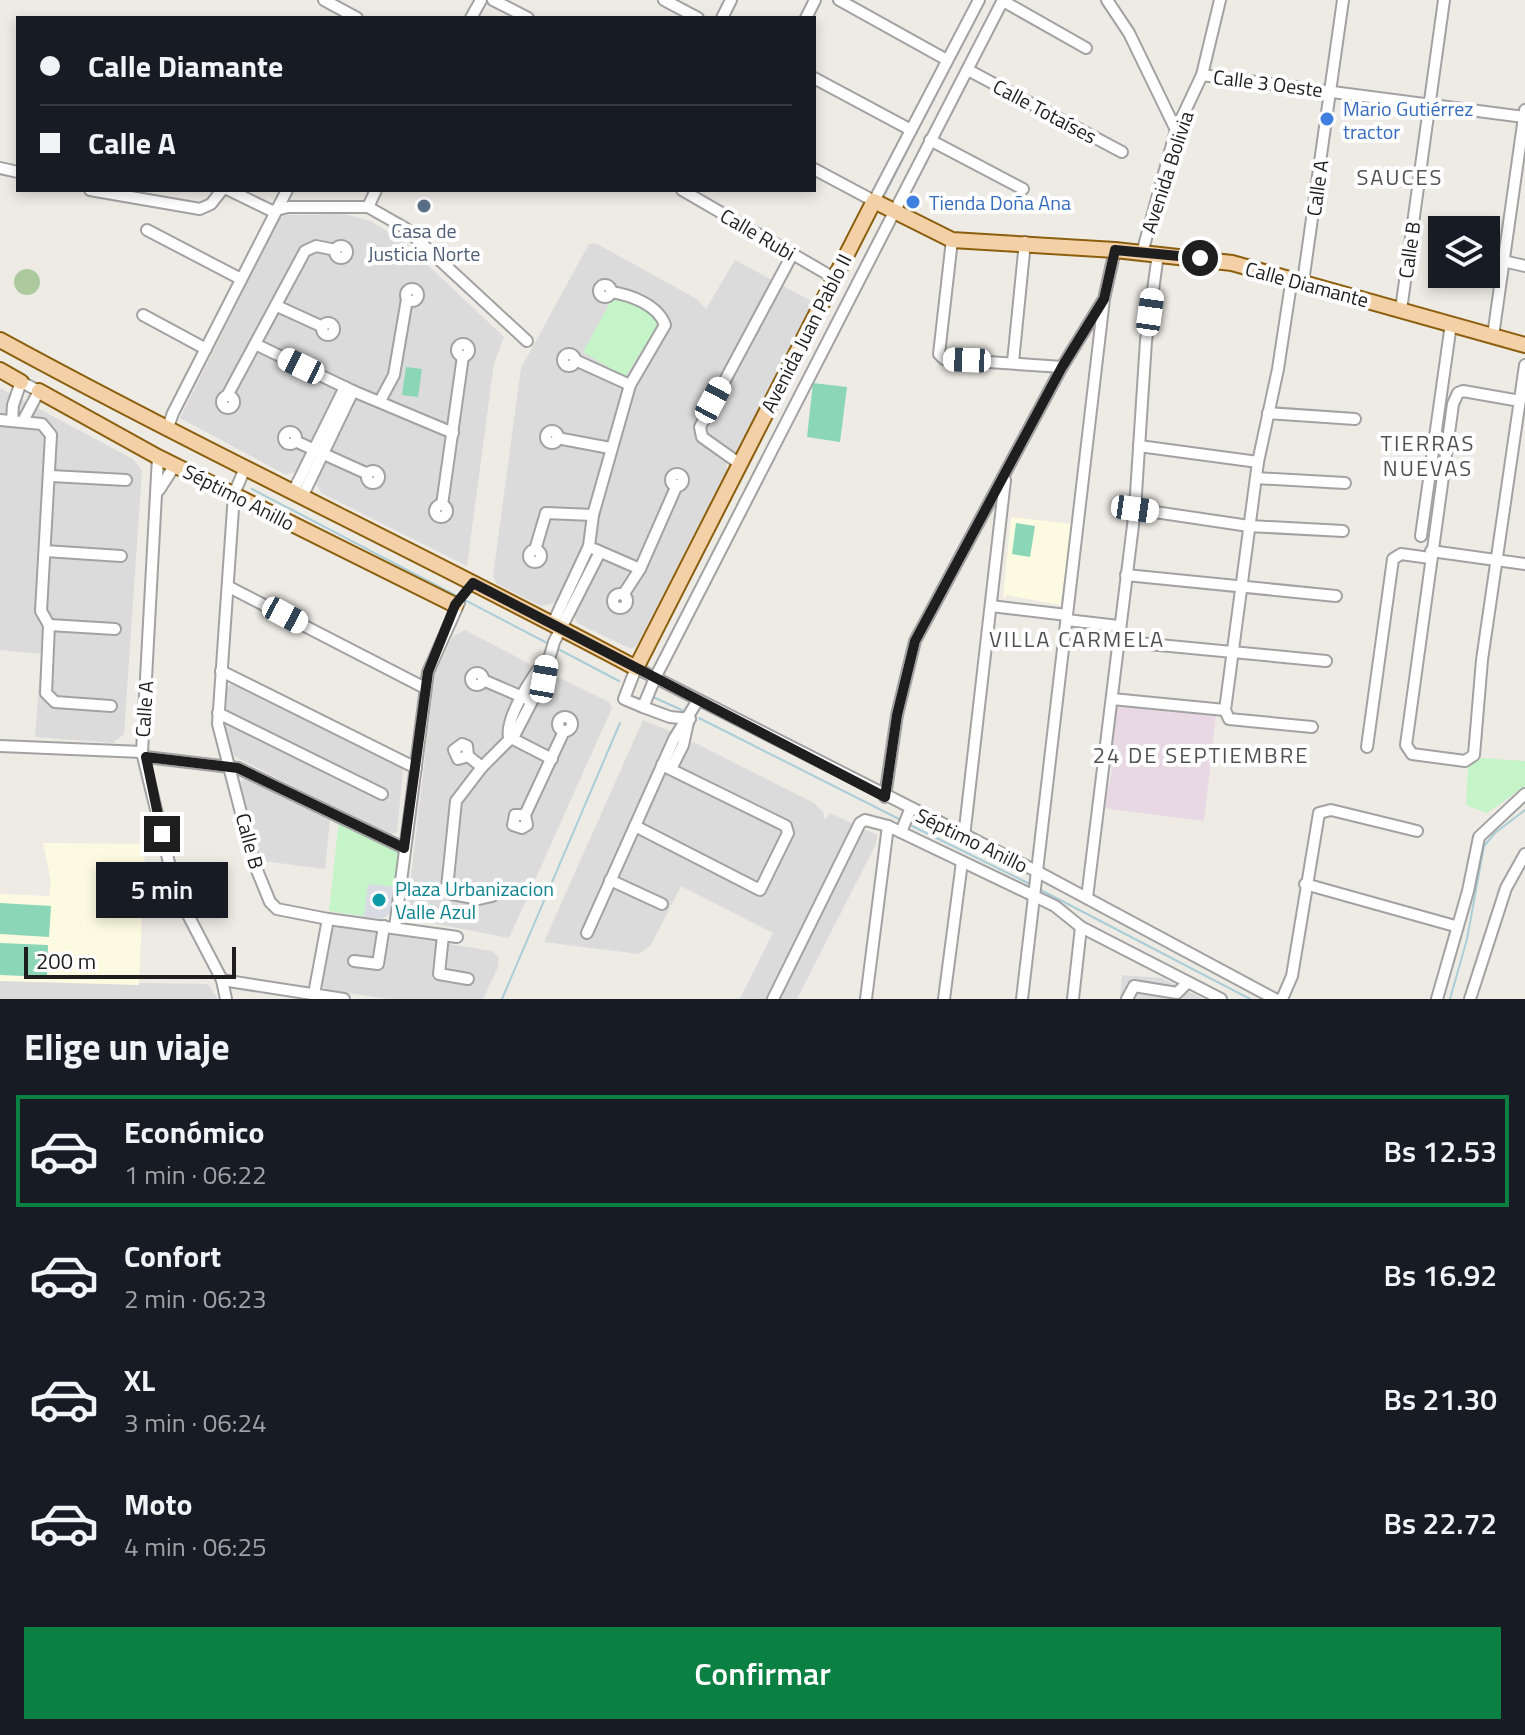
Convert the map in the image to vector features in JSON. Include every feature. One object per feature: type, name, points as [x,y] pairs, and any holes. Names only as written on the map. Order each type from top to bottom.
[{"type":"main road","name":"Calle Diamante","points":[[883,205],[952,240],[1025,242],[1232,263],[1525,345]]},
{"type":"main road","name":"Avenida Juan Pablo II","points":[[636,668],[834,278],[883,205]]},
{"type":"main road","name":"Séptimo Anillo","points":[[0,340],[167,430],[298,493],[636,668]]},
{"type":"main road","name":"Séptimo Anillo","points":[[0,370],[21,382]]},
{"type":"main road","name":"Séptimo Anillo","points":[[39,391],[158,457],[460,602]]},
{"type":"main road","points":[[123,435],[140,433],[142,424],[137,413]]},
{"type":"main road","points":[[158,457],[167,430]]},
{"type":"main road","points":[[460,602],[473,583]]},
{"type":"street","points":[[324,0],[353,16]]},
{"type":"street","points":[[493,0],[524,16]]},
{"type":"street","points":[[664,0],[694,16]]},
{"type":"street","points":[[839,0],[947,60]]},
{"type":"street","name":"Avenida Juan Pablo II","points":[[883,205],[911,130],[979,0]]},
{"type":"street","points":[[643,707],[883,205],[930,140],[1003,0],[1086,48]]},
{"type":"street","points":[[1107,0],[1129,33],[1176,130]]},
{"type":"street","name":"Avenida Bolivia","points":[[1142,253],[1176,130],[1202,75],[1220,0]]},
{"type":"street","name":"Calle A","points":[[1225,710],[1258,462],[1298,280],[1343,0]]},
{"type":"street","name":"Calle B","points":[[1401,310],[1444,0]]},
{"type":"street","name":"Calle Totaíses","points":[[968,70],[1122,152]]},
{"type":"street","name":"Calle 3 Oeste","points":[[1202,75],[1524,117]]},
{"type":"street","points":[[816,79],[911,130]]},
{"type":"street","points":[[1493,336],[1503,261],[1520,182],[1525,110]]},
{"type":"street","points":[[930,140],[1023,189]]},
{"type":"street","name":"Calle Diamante","points":[[816,170],[883,205]]},
{"type":"street","points":[[102,192],[200,209],[211,204],[220,192]]},
{"type":"street","points":[[233,192],[272,211],[278,207],[368,207],[405,228],[527,341]]},
{"type":"street","points":[[167,430],[286,192]]},
{"type":"street","points":[[368,207],[375,192]]},
{"type":"street","name":"Calle Rubi","points":[[685,192],[834,278]]},
{"type":"street","points":[[147,230],[241,279]]},
{"type":"street","points":[[952,240],[939,354],[944,359],[1062,367]]},
{"type":"street","points":[[1013,362],[1025,242]]},
{"type":"street","points":[[227,396],[305,251],[316,246],[336,250]]},
{"type":"street","points":[[1022,999],[1104,299],[1115,250]]},
{"type":"street","points":[[1087,898],[1118,626],[1135,509],[1146,341],[1158,254]]},
{"type":"street","points":[[740,464],[702,437],[700,427],[792,255]]},
{"type":"street","points":[[1503,261],[1525,266]]},
{"type":"street","points":[[492,896],[479,899],[452,894],[447,888],[456,801],[482,767],[515,734],[527,700],[543,680],[558,626],[589,546],[593,515],[610,448],[630,385],[665,325],[656,310],[629,296],[611,292]]},
{"type":"street","points":[[380,401],[394,375],[407,299]]},
{"type":"street","points":[[885,797],[897,715],[915,641],[1062,367],[1104,299]]},
{"type":"street","points":[[277,306],[323,327]]},
{"type":"street","points":[[143,315],[206,349]]},
{"type":"street","points":[[1421,536],[1451,324]]},
{"type":"street","points":[[257,345],[349,389],[453,433]]},
{"type":"street","points":[[442,505],[463,356]]},
{"type":"street","points":[[575,360],[630,385]]},
{"type":"street","points":[[1520,401],[1458,393],[1453,404],[1406,745],[1416,755],[1465,761],[1475,749],[1482,660],[1497,560],[1520,401],[1525,365]]},
{"type":"street","points":[[18,421],[13,405],[21,382]]},
{"type":"street","name":"Séptimo Anillo","points":[[21,382],[39,391]]},
{"type":"street","points":[[298,493],[349,389]]},
{"type":"street","points":[[18,421],[39,391]]},
{"type":"street","points":[[1268,413],[1355,419]]},
{"type":"street","points":[[0,420],[42,424],[49,430],[51,476],[41,611],[49,625],[47,696],[55,702],[111,706]]},
{"type":"street","points":[[557,438],[610,448]]},
{"type":"street","points":[[295,441],[368,474]]},
{"type":"street","points":[[1139,446],[1258,462]]},
{"type":"street","name":"Calle A","points":[[158,457],[144,754],[171,871],[186,911],[222,980],[226,999]]},
{"type":"street","points":[[158,491],[175,465]]},
{"type":"street","name":"Calle B","points":[[245,468],[234,494],[218,713],[254,863],[270,902],[277,909],[328,919],[457,937]]},
{"type":"street","points":[[964,837],[1005,474]]},
{"type":"street","points":[[51,476],[126,480]]},
{"type":"street","points":[[1256,478],[1345,483]]},
{"type":"street","points":[[623,595],[640,569],[677,485]]},
{"type":"street","points":[[1135,509],[1249,526],[1343,531]]},
{"type":"street","points":[[535,550],[546,513],[593,515]]},
{"type":"street","points":[[589,546],[640,569]]},
{"type":"street","points":[[45,551],[121,556]]},
{"type":"street","points":[[558,626],[600,552]]},
{"type":"street","points":[[1367,747],[1393,559],[1401,554],[1430,554],[1525,564]]},
{"type":"street","points":[[1126,575],[1240,589],[1336,596]]},
{"type":"street","points":[[229,587],[425,688]]},
{"type":"street","points":[[354,961],[378,964],[390,927],[430,664],[460,602]]},
{"type":"street","points":[[991,606],[1118,626]]},
{"type":"street","points":[[49,625],[115,629]]},
{"type":"street","points":[[1117,641],[1326,661]]},
{"type":"street","points":[[636,668],[624,699],[670,717],[689,719]]},
{"type":"street","name":"Séptimo Anillo","points":[[636,668],[885,797],[905,820],[962,862],[1087,898],[1275,999]]},
{"type":"street","points":[[221,671],[416,768]]},
{"type":"street","points":[[483,680],[527,700]]},
{"type":"street","points":[[1112,699],[1225,710],[1229,719],[1312,727]]},
{"type":"street","points":[[587,933],[635,826],[666,767],[677,733],[689,719],[698,700]]},
{"type":"street","points":[[218,713],[382,794]]},
{"type":"street","points":[[525,815],[564,731]]},
{"type":"street","points":[[509,737],[552,759]]},
{"type":"street","points":[[0,746],[144,754],[230,766],[404,848]]},
{"type":"street","points":[[468,756],[482,767]]},
{"type":"street","points":[[635,826],[757,890],[762,888],[788,833],[786,826],[666,767]]},
{"type":"street","points":[[1437,999],[1455,926],[1465,904],[1479,837],[1525,794]]},
{"type":"street","points":[[1282,999],[1290,984],[1319,813],[1331,810],[1417,831]]},
{"type":"street","name":"Séptimo Anillo","points":[[773,999],[860,823],[871,820],[888,826],[905,820],[964,837],[1036,885],[1081,927],[1218,998]]},
{"type":"street","points":[[866,999],[888,826]]},
{"type":"street","points":[[1470,999],[1506,888],[1525,854]]},
{"type":"street","points":[[944,999],[962,862]]},
{"type":"street","points":[[610,880],[662,904]]},
{"type":"street","points":[[1305,884],[1455,926]]},
{"type":"street","points":[[314,994],[328,919]]},
{"type":"street","points":[[1073,999],[1081,927]]},
{"type":"street","points":[[443,935],[439,974],[468,979]]},
{"type":"street","points":[[222,980],[344,999]]},
{"type":"street","points":[[1127,999],[1134,986],[1177,993],[1187,983]]},
{"type":"shaded area","points":[[345,214],[370,221],[399,238],[504,337],[494,363],[467,566],[321,493],[313,477],[299,471],[286,475],[180,418],[279,219],[284,215]]},
{"type":"shaded area","points":[[589,244],[597,244],[697,299],[706,309],[735,260],[815,303],[735,462],[726,461],[727,470],[637,645],[631,649],[577,623],[573,612],[563,606],[554,603],[541,606],[497,584],[493,576],[521,368]]},
{"type":"shaded area","points":[[0,388],[133,459],[142,470],[124,734],[113,743],[35,737],[41,654],[0,650]]},
{"type":"shaded area","points":[[1011,517],[1073,524],[1060,605],[1007,595],[1003,599]]},
{"type":"shaded area","points":[[465,630],[530,664],[534,675],[543,680],[554,676],[560,678],[609,702],[612,708],[509,938],[406,918],[435,673],[453,636]]},
{"type":"shaded area","points":[[231,684],[403,769],[397,832],[389,835],[234,756],[223,724],[227,723],[226,688]]},
{"type":"shaded area","points":[[1115,706],[1216,715],[1204,821],[1104,808],[1112,771],[1110,759]]},
{"type":"shaded area","points":[[643,720],[670,731],[683,745],[693,742],[814,803],[823,812],[825,820],[830,813],[877,835],[876,844],[797,999],[740,999],[773,933],[681,886],[651,945],[639,954],[544,942]]},
{"type":"shaded area","points":[[246,778],[330,820],[325,869],[255,860],[236,786]]},
{"type":"shaded area","points":[[43,843],[145,844],[139,985],[0,981],[0,894],[49,896],[51,881]]},
{"type":"shaded area","name":"Plaza Urbanizacion Valle Azul","points":[[368,884],[394,887],[390,913],[382,919],[364,917]]},
{"type":"shaded area","points":[[330,925],[377,931],[382,936],[388,934],[492,951],[499,957],[498,967],[483,999],[388,999],[327,990],[319,984]]},
{"type":"shaded area","points":[[1122,975],[1162,978],[1203,999],[1120,999]]},
{"type":"shaded area","points":[[0,981],[208,984],[218,999],[0,999]]},
{"type":"green space","points":[[27,269],[36,273],[40,282],[36,291],[27,295],[18,291],[14,282],[18,273]]},
{"type":"green space","points":[[621,296],[659,317],[660,322],[625,377],[583,352],[610,303]]},
{"type":"green space","points":[[406,367],[422,369],[418,397],[402,395]]},
{"type":"green space","points":[[813,383],[847,387],[840,442],[807,437]]},
{"type":"green space","points":[[1016,523],[1035,526],[1030,557],[1012,554]]},
{"type":"green space","points":[[1482,758],[1525,761],[1525,786],[1487,813],[1466,805],[1468,765]]},
{"type":"green space","points":[[339,819],[399,849],[390,913],[382,919],[329,911]]},
{"type":"green space","points":[[0,903],[51,906],[49,937],[0,934]]},
{"type":"green space","points":[[0,943],[48,945],[47,977],[0,975]]},
{"type":"waterway","points":[[882,200],[943,80]]},
{"type":"waterway","points":[[792,378],[820,323]]},
{"type":"waterway","points":[[252,489],[549,644]]},
{"type":"waterway","points":[[558,649],[619,681]]},
{"type":"waterway","points":[[653,697],[684,711]]},
{"type":"waterway","points":[[699,718],[901,820]]},
{"type":"waterway","points":[[502,999],[620,723]]},
{"type":"waterway","points":[[1450,999],[1467,939],[1484,846],[1495,833],[1525,810]]},
{"type":"waterway","points":[[910,825],[1030,884]]},
{"type":"waterway","points":[[1039,889],[1250,999]]},
{"type":"place","name":"Mario Gutiérrez tractor","points":[[1327,119]]},
{"type":"place","name":"Tienda Doña Ana","points":[[913,202]]},
{"type":"place","name":"Casa de Justicia Norte","points":[[424,206]]},
{"type":"place","name":"Plaza Urbanizacion Valle Azul","points":[[379,900]]},
{"type":"district","name":"SAUCES","points":[[1400,177]]},
{"type":"district","name":"TIERRAS NUEVAS","points":[[1428,456]]},
{"type":"district","name":"VILLA CARMELA","points":[[1077,639]]},
{"type":"district","name":"24 DE SEPTIEMBRE","points":[[1201,755]]},
{"type":"route","points":[[162,834],[146,757],[238,768],[404,848],[430,664],[452,619],[455,605],[465,597],[473,583],[885,797],[897,715],[915,641],[964,555],[1062,367],[1104,299],[1115,250],[1200,258]]}]
